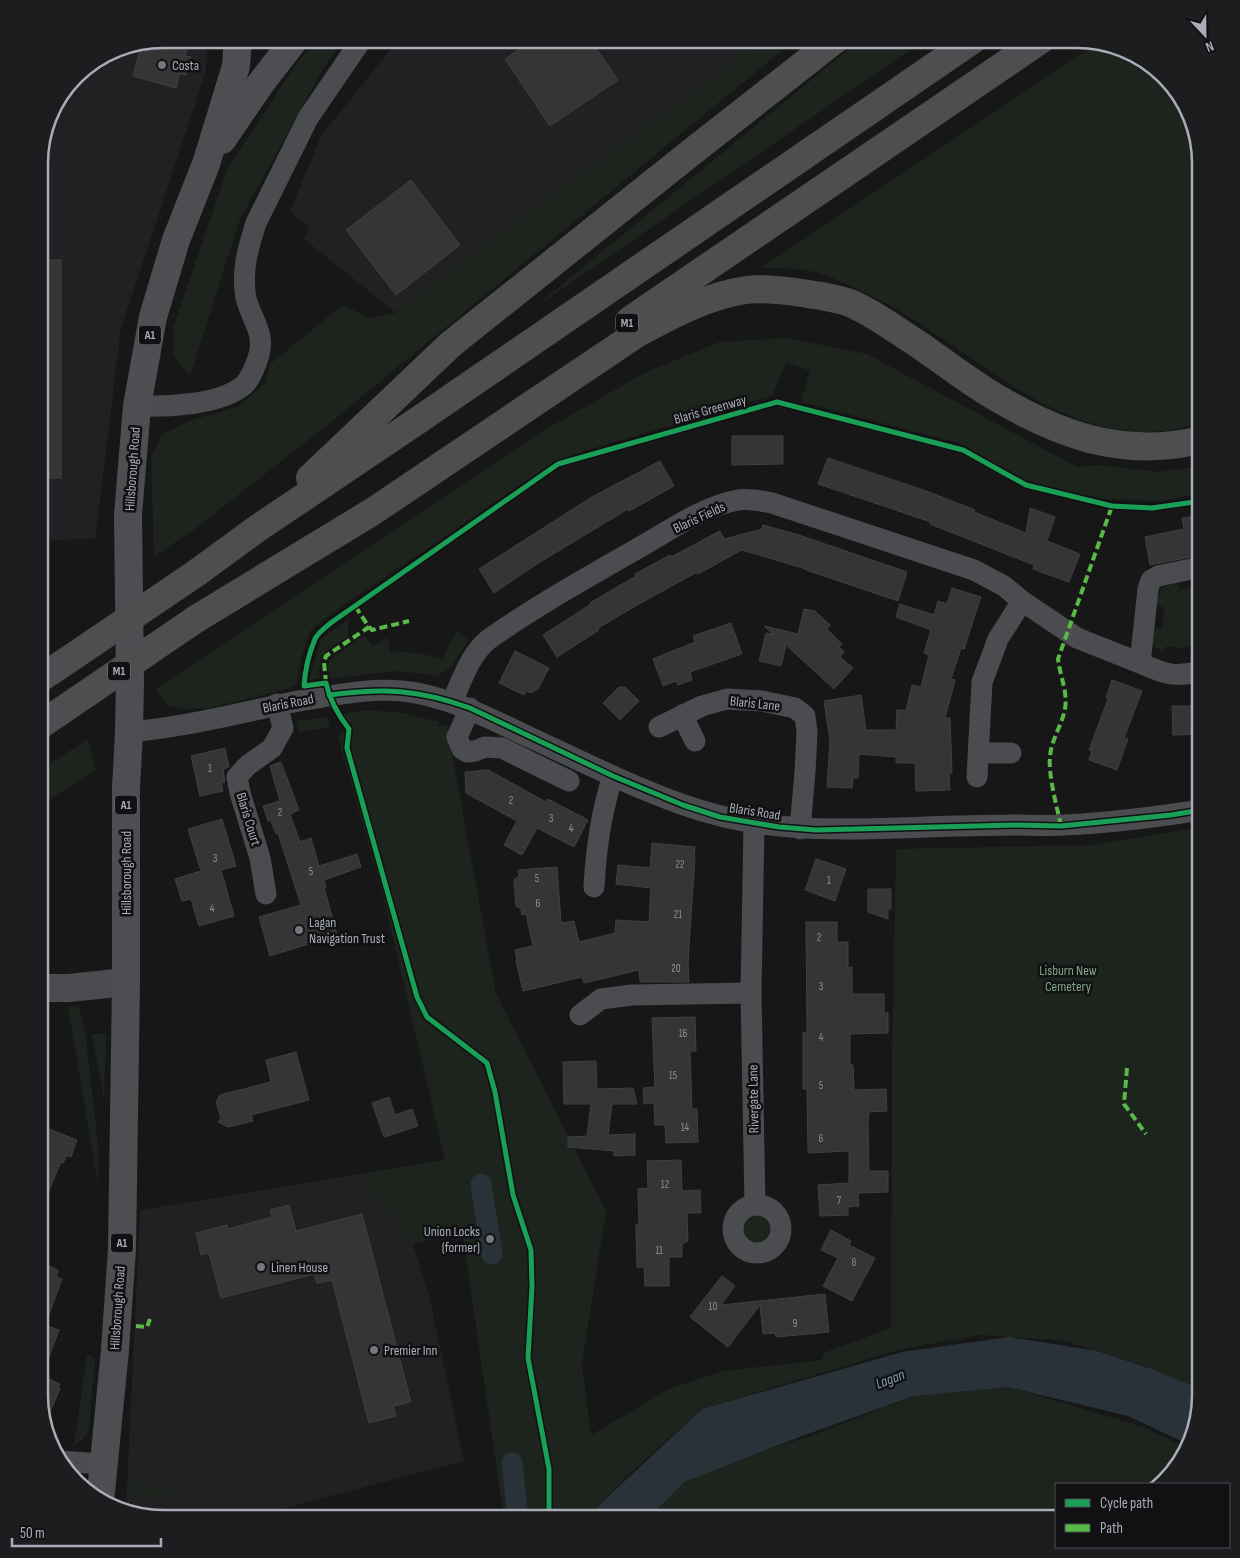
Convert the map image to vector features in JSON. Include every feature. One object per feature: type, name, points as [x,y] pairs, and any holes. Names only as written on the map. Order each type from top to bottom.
[{"type":"highway","name":"A1","points":[[206,164],[236,66],[237,48]]},
{"type":"highway","name":"A1","points":[[206,164],[261,83],[288,48]]},
{"type":"highway","points":[[693,151],[803,48]]},
{"type":"highway","points":[[258,528],[451,344],[825,48]]},
{"type":"highway","points":[[48,672],[195,574],[258,528],[961,48]]},
{"type":"highway","name":"M1","points":[[48,720],[1029,48]]},
{"type":"highway","name":"Hillsborough Road","points":[[101,1493],[115,1350],[122,1249],[126,982],[126,788],[129,732],[128,514],[136,406],[154,317],[176,240],[206,164]]},
{"type":"highway","points":[[205,614],[372,512],[638,334],[684,309],[716,297],[747,290],[818,295],[850,303],[886,323],[986,391],[1023,413],[1061,431],[1101,442],[1140,447],[1192,442]]},
{"type":"street","points":[[136,406],[159,407],[192,404],[220,397],[241,388],[251,375],[260,356],[260,337],[246,297],[243,273],[256,223],[308,118],[356,48]]},
{"type":"street","name":"Blaris Fields","points":[[569,781],[502,748],[485,747],[467,752],[462,749],[457,737],[461,705],[472,658],[480,647],[490,639],[589,576],[710,509],[738,500],[772,503],[974,570],[1004,586],[1022,601],[1077,638],[1164,673],[1186,675],[1192,673]]},
{"type":"street","points":[[1140,663],[1148,589],[1151,580],[1158,576],[1192,569]]},
{"type":"street","points":[[977,777],[982,682],[998,638],[1022,601]]},
{"type":"street","name":"Blaris Road","points":[[129,732],[165,729],[277,704],[363,691],[401,691],[427,695],[461,705],[613,776],[683,805],[720,817],[754,824],[800,829],[1061,826],[1192,811]]},
{"type":"street","name":"Blaris Lane","points":[[659,727],[702,706],[727,699],[762,701],[795,708],[805,716],[807,732],[800,829]]},
{"type":"street","name":"Blaris Court","points":[[266,894],[260,858],[237,777],[248,765],[272,748],[280,735],[283,728],[277,704]]},
{"type":"street","points":[[682,715],[695,741]]},
{"type":"street","points":[[979,753],[1011,753]]},
{"type":"street","points":[[594,887],[596,850],[607,794],[613,776]]},
{"type":"street","name":"Rivergate Lane","points":[[754,824],[751,993],[755,1205]]},
{"type":"street","points":[[48,988],[69,988],[126,982]]},
{"type":"street","points":[[580,1016],[601,998],[632,995],[751,993]]},
{"type":"street","points":[[68,1462],[104,1464]]},
{"type":"shaded area","points":[[147,48],[207,48],[206,71],[121,328],[95,539],[48,540],[48,155],[51,132],[59,111],[71,92],[87,76],[105,63],[132,51]]},
{"type":"shaded area","points":[[392,48],[751,48],[396,313],[304,239],[309,228],[290,211],[321,136]]},
{"type":"shaded area","points":[[360,1174],[413,1244],[429,1295],[464,1461],[277,1510],[147,1510],[126,1505],[140,1210]]},
{"type":"green space","points":[[310,48],[338,48],[322,71],[240,219],[190,376],[173,355],[173,329],[227,169],[298,61]]},
{"type":"green space","points":[[751,48],[785,48],[325,427],[196,528],[154,557],[151,456],[162,435],[189,421],[240,406],[265,383],[270,364],[343,305],[369,318],[396,313]]},
{"type":"green space","points":[[850,48],[913,48],[531,310]]},
{"type":"green space","points":[[1090,49],[1122,56],[1148,71],[1173,98],[1184,118],[1192,147],[1192,425],[1151,432],[1105,427],[1063,413],[1023,392],[905,314],[857,289],[830,277],[810,271],[761,268]]},
{"type":"green space","points":[[787,338],[867,354],[1077,467],[1099,465],[1158,472],[1192,467],[1192,495],[1161,501],[1103,499],[1031,483],[959,443],[801,402],[810,371],[786,362],[772,396],[555,461],[327,617],[310,631],[301,659],[296,685],[210,708],[187,709],[166,705],[156,689],[543,431],[644,373],[720,342]]},
{"type":"green space","points":[[1176,580],[1180,590],[1192,588],[1192,645],[1182,648],[1167,646],[1162,651],[1150,644],[1151,631],[1162,627],[1165,608],[1155,604],[1158,595],[1168,584]]},
{"type":"green space","points":[[349,619],[347,637],[329,649],[322,657],[320,679],[309,680],[321,639]]},
{"type":"green space","points":[[458,631],[468,640],[451,668],[436,676],[400,671],[331,679],[328,668],[329,661],[364,635],[373,647],[386,638],[388,639],[390,653],[416,653],[442,659]]},
{"type":"green space","name":"Lisburn New Cemetery","points":[[366,710],[403,713],[439,722],[438,726],[447,726],[496,994],[606,1211],[582,1364],[591,1435],[669,1389],[723,1371],[822,1360],[824,1353],[891,1328],[892,1062],[896,849],[1090,845],[1192,828],[1192,1385],[1140,1364],[1065,1341],[981,1335],[901,1349],[702,1409],[638,1466],[593,1510],[503,1510],[462,1230],[413,1244],[360,1174],[445,1160],[382,891],[338,737],[354,723],[347,724],[343,714]]},
{"type":"green space","points":[[326,717],[330,727],[298,732],[297,721]]},
{"type":"green space","points":[[88,739],[95,770],[48,800],[48,765]]},
{"type":"green space","points":[[78,1006],[85,1029],[99,1154],[98,1186],[68,1007]]},
{"type":"green space","points":[[92,1034],[106,1034],[104,1100]]},
{"type":"green space","points":[[757,1213],[769,1217],[773,1229],[769,1241],[757,1245],[745,1241],[741,1229],[745,1217]]},
{"type":"green space","points":[[87,1355],[91,1355],[95,1360],[89,1425],[87,1435],[74,1446]]},
{"type":"green space","points":[[1008,1387],[1144,1427],[1182,1445],[1173,1460],[1152,1483],[1055,1483],[1055,1510],[654,1510],[685,1475],[811,1436],[925,1392]]},
{"type":"green space","points":[[128,1483],[173,1486],[170,1494],[158,1499],[152,1499],[137,1493]]},
{"type":"water","name":"Lagan","points":[[1009,1337],[1097,1351],[1152,1369],[1192,1385],[1192,1411],[1189,1426],[1183,1442],[1128,1416],[1008,1387],[914,1396],[802,1436],[684,1482],[657,1510],[594,1510],[702,1409],[902,1352]]},
{"type":"building","name":"Costa","points":[[147,48],[187,48],[185,56],[191,57],[186,75],[180,73],[176,88],[133,76],[140,50]]},
{"type":"building","points":[[521,48],[596,48],[618,80],[550,126],[505,59]]},
{"type":"building","points":[[411,180],[460,245],[396,295],[346,230]]},
{"type":"building","points":[[48,260],[61,260],[61,478],[48,478]]},
{"type":"building","points":[[732,436],[783,436],[783,464],[732,465]]},
{"type":"building","points":[[828,458],[929,492],[1026,533],[1030,508],[1055,517],[1047,541],[1080,554],[1069,582],[1033,569],[1034,565],[930,524],[931,522],[818,484]]},
{"type":"building","points":[[660,461],[674,486],[629,511],[628,509],[540,562],[494,593],[479,569],[592,497]]},
{"type":"building","points":[[1192,517],[1192,557],[1150,565],[1145,537],[1184,529],[1182,518]]},
{"type":"building","points":[[763,525],[799,535],[907,572],[898,601],[806,569],[742,550],[639,604],[598,628],[599,630],[557,657],[543,635],[590,603],[636,576],[635,574],[670,555],[671,557],[720,531],[724,539],[762,529]]},
{"type":"building","points":[[952,588],[981,597],[964,649],[961,648],[951,679],[955,680],[945,718],[950,718],[952,773],[949,773],[950,790],[916,791],[915,763],[896,763],[896,757],[859,754],[858,778],[853,778],[852,788],[827,787],[830,741],[824,701],[861,695],[866,730],[896,730],[897,710],[906,710],[912,685],[921,687],[929,655],[924,653],[931,630],[896,617],[900,604],[934,615],[938,601],[947,604]]},
{"type":"building","points":[[804,609],[815,611],[830,625],[827,629],[842,644],[839,647],[844,652],[840,657],[853,668],[834,689],[786,645],[781,666],[759,661],[766,633],[773,634],[764,626],[798,634]]},
{"type":"building","points":[[731,623],[742,654],[690,672],[692,680],[678,685],[676,681],[663,686],[653,659],[695,642],[693,636]]},
{"type":"building","points":[[515,651],[549,668],[538,689],[531,693],[526,691],[524,695],[499,683]]},
{"type":"building","points":[[1112,680],[1142,691],[1124,738],[1128,739],[1117,770],[1089,760],[1092,751],[1089,750],[1108,699],[1106,698]]},
{"type":"building","points":[[619,687],[625,687],[639,701],[620,720],[603,703]]},
{"type":"building","points":[[1172,706],[1192,706],[1192,734],[1173,735]]},
{"type":"building","points":[[225,748],[229,767],[223,769],[225,782],[221,783],[223,791],[200,796],[191,756]]},
{"type":"building","points":[[281,762],[299,810],[290,814],[300,842],[311,838],[319,866],[357,854],[361,867],[324,880],[326,887],[324,887],[337,935],[270,956],[259,917],[301,905],[278,833],[276,834],[271,821],[268,821],[263,806],[280,801],[270,766]]},
{"type":"building","points":[[488,770],[546,802],[548,799],[588,820],[574,847],[537,828],[522,855],[504,845],[517,821],[466,793],[465,772]]},
{"type":"building","points":[[222,819],[236,866],[221,870],[234,916],[199,926],[191,899],[182,901],[175,879],[201,871],[188,829]]},
{"type":"building","points":[[652,843],[695,847],[688,962],[689,982],[640,982],[639,970],[584,983],[582,977],[523,991],[515,950],[533,946],[526,914],[522,915],[521,909],[516,906],[514,880],[519,876],[518,870],[557,867],[561,923],[574,921],[579,942],[615,933],[616,920],[649,922],[651,888],[616,884],[618,865],[650,868]]},
{"type":"building","points":[[816,859],[846,869],[835,901],[805,890]]},
{"type":"building","points":[[868,889],[891,889],[891,909],[888,909],[888,919],[868,912]]},
{"type":"building","points":[[806,922],[837,922],[837,942],[848,942],[848,968],[852,967],[852,994],[884,994],[884,1013],[888,1013],[888,1033],[850,1034],[850,1065],[853,1065],[854,1090],[886,1089],[887,1111],[869,1112],[868,1124],[869,1171],[888,1171],[888,1192],[858,1193],[859,1206],[848,1207],[848,1215],[820,1216],[818,1185],[849,1183],[849,1151],[808,1153],[807,1089],[803,1089],[803,1033],[807,1033]]},
{"type":"building","points":[[695,1017],[696,1051],[690,1051],[692,1109],[697,1109],[698,1142],[666,1143],[665,1125],[655,1125],[654,1103],[644,1104],[643,1088],[655,1087],[652,1018]]},
{"type":"building","points":[[296,1052],[309,1100],[251,1115],[253,1121],[228,1127],[218,1122],[221,1118],[216,1102],[220,1095],[271,1082],[266,1060]]},
{"type":"building","points":[[596,1061],[597,1089],[633,1088],[637,1104],[612,1104],[608,1135],[635,1134],[635,1155],[614,1156],[614,1151],[568,1147],[568,1137],[587,1136],[591,1104],[564,1104],[563,1062]]},
{"type":"building","points":[[389,1097],[395,1115],[412,1109],[418,1126],[384,1137],[372,1103]]},
{"type":"building","points":[[48,1129],[77,1140],[71,1157],[67,1155],[63,1163],[61,1162],[48,1193]]},
{"type":"building","points":[[681,1160],[682,1191],[700,1190],[701,1213],[687,1213],[688,1241],[682,1244],[682,1257],[669,1257],[669,1286],[645,1286],[644,1267],[637,1267],[636,1225],[639,1225],[638,1189],[648,1188],[647,1161]]},
{"type":"building","name":"Premier Inn","points":[[289,1205],[296,1231],[362,1214],[411,1402],[393,1406],[396,1416],[369,1423],[332,1280],[317,1283],[314,1274],[221,1298],[209,1253],[201,1255],[196,1233],[227,1225],[228,1229],[272,1217],[270,1210]]},
{"type":"building","points":[[831,1230],[851,1241],[849,1245],[875,1258],[852,1301],[823,1286],[838,1258],[821,1250]]},
{"type":"building","points":[[48,1266],[58,1270],[56,1277],[62,1279],[48,1317]]},
{"type":"building","points":[[722,1276],[735,1286],[721,1305],[825,1294],[829,1332],[776,1337],[775,1333],[763,1334],[760,1305],[728,1347],[690,1317]]},
{"type":"building","points":[[48,1326],[59,1330],[48,1360]]},
{"type":"building","points":[[48,1379],[60,1384],[58,1388],[60,1389],[49,1415]]},
{"type":"waterway","points":[[481,1184],[492,1254]]},
{"type":"waterway","points":[[512,1463],[517,1510]]},
{"type":"marked path","points":[[1061,826],[1050,773],[1052,745],[1064,715],[1066,703],[1058,659],[1112,506]]},
{"type":"marked path","points":[[326,683],[324,662],[326,656],[369,627],[355,606]]},
{"type":"marked path","points":[[369,627],[372,630],[409,621]]},
{"type":"marked path","points":[[1127,1068],[1124,1104],[1146,1134]]},
{"type":"marked path","points":[[136,1326],[147,1327],[150,1319]]},
{"type":"cycle path","name":"Blaris Greenway","points":[[549,1510],[549,1469],[528,1358],[532,1287],[531,1250],[513,1195],[495,1092],[487,1063],[427,1017],[417,997],[347,748],[349,729],[335,707],[326,683],[304,686],[309,656],[316,636],[332,622],[558,464],[777,402],[963,450],[1026,485],[1112,506],[1152,508],[1192,502]]},
{"type":"cycle path","points":[[329,695],[384,691],[417,694],[451,702],[470,708],[613,776],[683,805],[720,817],[779,827],[816,830],[1015,825],[1061,826],[1192,812]]},
{"type":"place","name":"Costa","points":[[162,65]]},
{"type":"place","name":"Lagan Navigation Trust","points":[[299,930]]},
{"type":"place","name":"Union Locks (former)","points":[[490,1239]]},
{"type":"place","name":"Linen House","points":[[261,1267]]},
{"type":"place","name":"Premier Inn","points":[[374,1350]]}]
